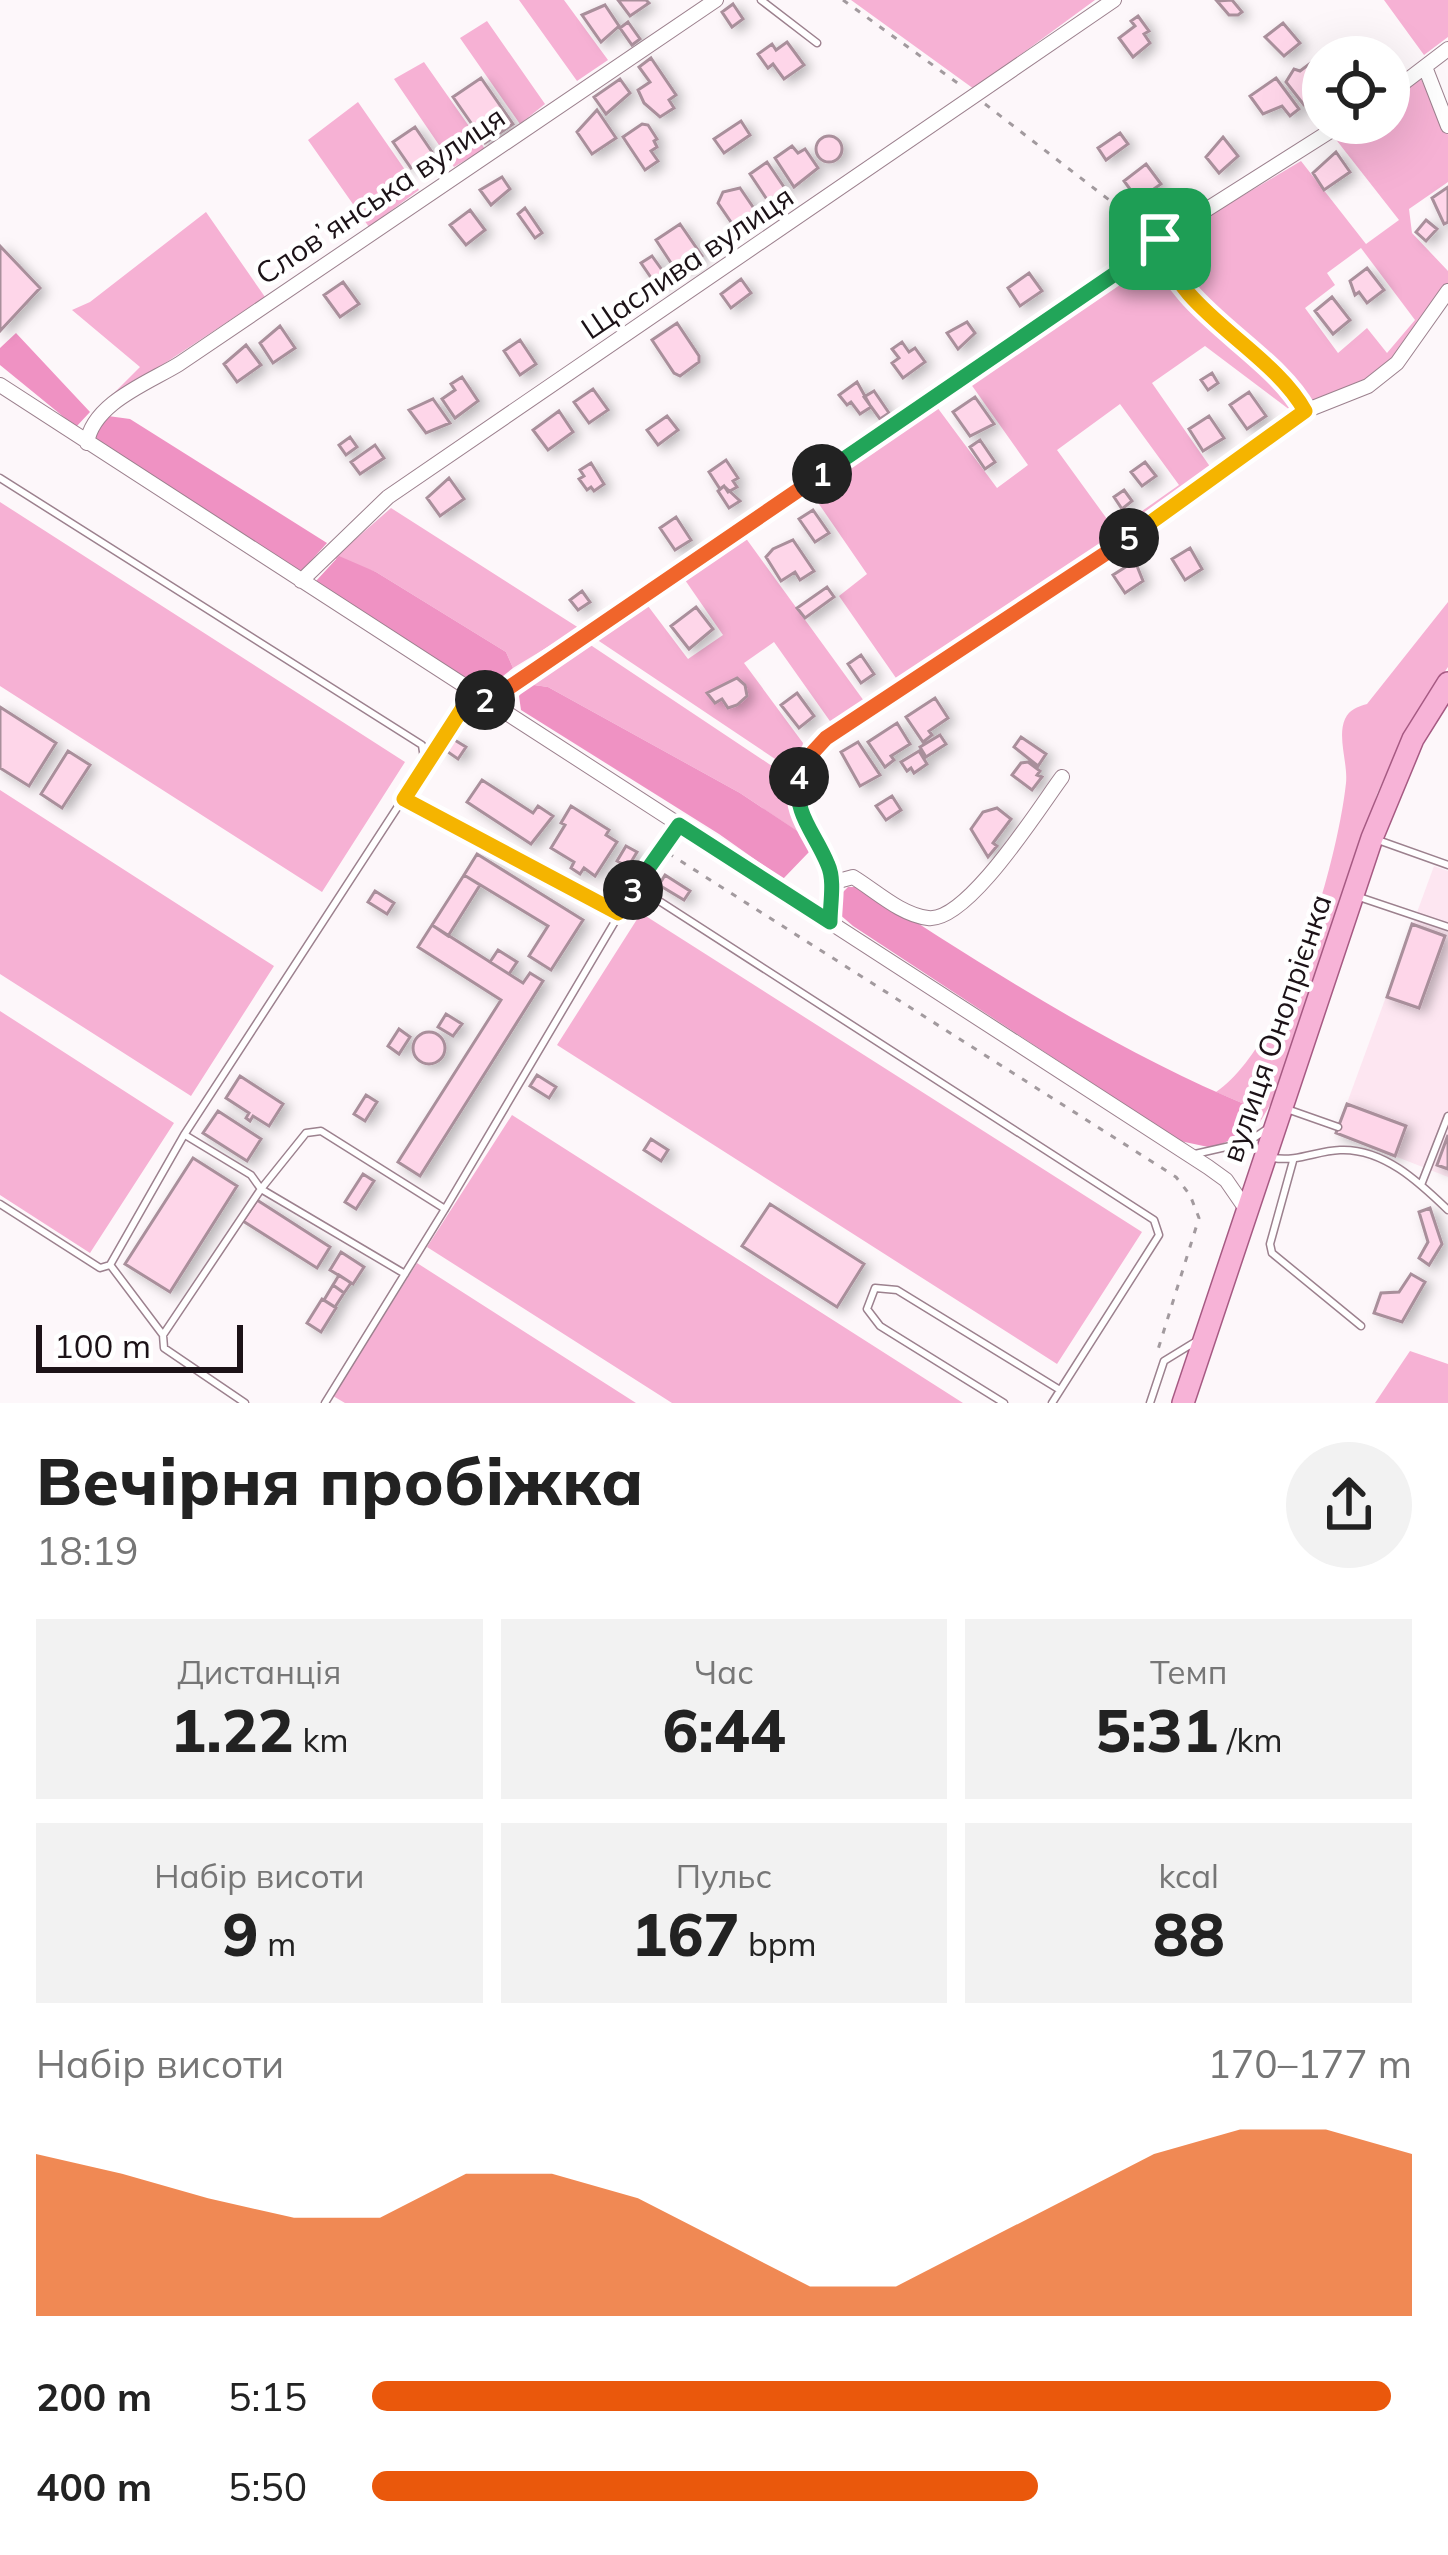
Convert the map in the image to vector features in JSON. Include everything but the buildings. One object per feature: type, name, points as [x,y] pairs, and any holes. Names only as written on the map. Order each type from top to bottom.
[{"type":"main road","name":"вулиця Онопрієнка","points":[[1183,1403],[1372,838],[1413,739],[1448,683]]},
{"type":"street","name":"Словʼянська вулиця","points":[[87,443],[90,426],[106,409],[716,0]]},
{"type":"street","name":"Щаслива вулиця","points":[[301,581],[388,497],[1114,0]]},
{"type":"street","points":[[1410,78],[1448,49]]},
{"type":"street","points":[[1425,67],[1448,126]]},
{"type":"street","points":[[492,705],[504,691],[1160,239],[1310,144]]},
{"type":"street","points":[[830,922],[830,866],[802,821],[796,797],[802,764],[814,748],[1071,578],[1305,411],[1368,386],[1397,363],[1448,291]]},
{"type":"street","points":[[0,385],[1226,1180],[1246,1209]]},
{"type":"street","points":[[831,883],[853,877],[910,914],[934,920],[952,914],[984,881],[1062,777]]},
{"type":"lane","points":[[761,0],[817,43]]},
{"type":"lane","points":[[0,478],[422,746],[425,765]]},
{"type":"lane","points":[[0,1204],[100,1268],[110,1265],[184,1135],[473,692]]},
{"type":"lane","points":[[404,799],[618,913]]},
{"type":"lane","points":[[325,1403],[618,913],[679,825]]},
{"type":"lane","points":[[1372,838],[1448,865]]},
{"type":"lane","points":[[636,886],[1154,1220],[1159,1235],[1052,1403]]},
{"type":"lane","points":[[1353,894],[1448,927]]},
{"type":"lane","points":[[1186,1154],[1248,1142],[1278,1114],[1338,1126]]},
{"type":"lane","points":[[1421,1184],[1448,1116]]},
{"type":"lane","points":[[163,1335],[261,1189],[306,1132],[321,1131],[445,1209]]},
{"type":"lane","points":[[184,1135],[251,1175],[261,1189],[404,1274]]},
{"type":"lane","points":[[1264,1157],[1293,1161],[1337,1150],[1363,1151],[1421,1184],[1448,1210]]},
{"type":"lane","points":[[1293,1161],[1270,1244],[1273,1253],[1360,1326]]},
{"type":"lane","points":[[110,1265],[163,1335],[164,1348],[245,1403]]},
{"type":"lane","points":[[1004,1403],[880,1326],[867,1309],[875,1288],[897,1290],[1060,1390]]},
{"type":"lane","points":[[1150,1403],[1164,1361],[1204,1337]]},
{"type":"path","points":[[844,0],[1160,239],[1164,263],[1222,326],[1295,392],[1305,411]]},
{"type":"path","points":[[662,849],[1176,1177],[1199,1218],[1154,1361]]},
{"type":"shaded area","points":[[519,0],[564,0],[608,60],[577,81]]},
{"type":"shaded area","points":[[851,0],[1095,0],[974,89]]},
{"type":"shaded area","points":[[1384,0],[1448,0],[1448,37],[1424,55]]},
{"type":"shaded area","points":[[487,21],[545,104],[520,124],[460,38]]},
{"type":"shaded area","points":[[424,62],[485,149],[454,167],[394,79]]},
{"type":"shaded area","points":[[1419,75],[1448,135],[1448,182],[1409,209],[1412,233],[1448,271],[1448,284],[1394,358],[1363,384],[1306,405],[1302,392],[1207,306],[1171,265],[1167,247],[1195,224],[1301,161],[1366,244],[1399,220],[1339,144],[1410,144],[1410,82]],"holes":[[[1361,248],[1415,320],[1387,353],[1367,328],[1338,353],[1305,308],[1335,285],[1327,273]]]},
{"type":"shaded area","points":[[358,102],[419,190],[369,227],[308,140]]},
{"type":"shaded area","points":[[206,212],[265,297],[103,404],[140,367],[72,310],[90,302]]},
{"type":"shaded area","points":[[1143,260],[1157,263],[1297,406],[1290,410],[1205,346],[1152,383],[1211,468],[1184,492],[905,680],[896,678],[839,596],[867,574],[810,491],[934,403],[997,488],[1028,465],[968,380]],"holes":[[[1120,404],[1179,485],[1115,530],[1057,450]]]},
{"type":"shaded area","points":[[16,333],[90,412],[76,427],[0,365],[0,348]]},
{"type":"shaded area","points":[[108,416],[130,419],[327,543],[300,573],[95,441],[97,429]]},
{"type":"shaded area","points":[[0,502],[405,762],[322,892],[0,686]]},
{"type":"shaded area","points":[[391,508],[579,628],[513,668],[506,652],[376,572],[334,558]]},
{"type":"shaded area","points":[[745,537],[864,701],[832,724],[774,642],[744,663],[803,743],[790,769],[593,637],[645,602],[688,659],[723,635],[685,580]]},
{"type":"shaded area","points":[[339,556],[376,572],[506,652],[513,668],[489,687],[467,682],[316,581]]},
{"type":"shaded area","points":[[1448,602],[1448,667],[1408,725],[1377,794],[1276,1095],[1260,1122],[1241,1135],[1249,1106],[1216,1092],[1241,1069],[1264,1035],[1303,951],[1341,818],[1345,719],[1367,704]]},
{"type":"shaded area","points":[[586,642],[787,776],[797,831],[740,793],[548,687],[527,684]]},
{"type":"shaded area","points":[[527,684],[548,687],[740,793],[805,836],[809,852],[783,879],[521,710],[519,696]]},
{"type":"shaded area","points":[[0,790],[274,966],[191,1096],[0,974]]},
{"type":"shaded area","points":[[1434,866],[1448,871],[1448,1177],[1336,1133]]},
{"type":"shaded area","points":[[848,887],[862,887],[1002,977],[1149,1060],[1249,1106],[1241,1135],[1213,1148],[1180,1141],[853,926],[838,913],[836,899]]},
{"type":"shaded area","points":[[641,913],[1142,1232],[1057,1364],[557,1045]]},
{"type":"shaded area","points":[[0,1011],[174,1123],[90,1253],[0,1195]]},
{"type":"shaded area","points":[[512,1115],[963,1403],[672,1403],[427,1247]]},
{"type":"shaded area","points":[[417,1263],[636,1403],[345,1403],[333,1396]]},
{"type":"shaded area","points":[[1410,1351],[1448,1364],[1448,1403],[1375,1403]]},
{"type":"route","points":[[1160,239],[1164,263],[1222,326],[1295,392],[1305,411],[1034,603],[814,748],[802,764],[796,797],[802,821],[830,866],[830,922],[679,825],[618,913],[404,799],[473,692],[492,705],[504,691],[1160,239]]}]
